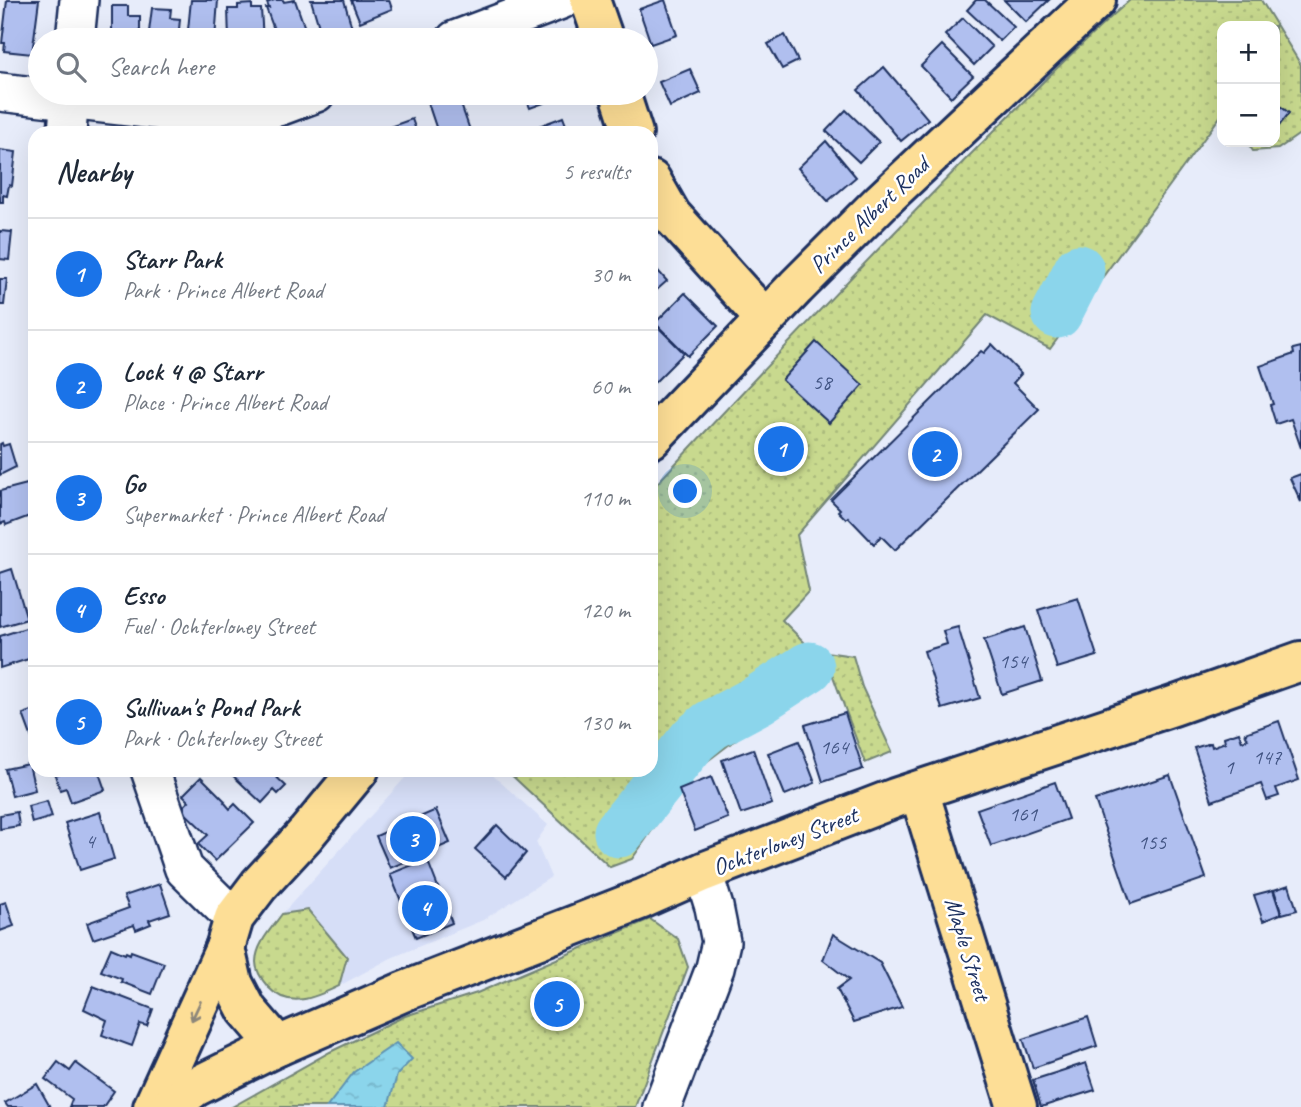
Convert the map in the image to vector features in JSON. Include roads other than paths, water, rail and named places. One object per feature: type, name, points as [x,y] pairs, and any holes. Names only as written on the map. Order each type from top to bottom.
[{"type":"main road","points":[[590,0],[600,28]]},
{"type":"main road","name":"Prince Albert Road","points":[[658,432],[882,201],[1096,0]]},
{"type":"main road","points":[[624,105],[631,126]]},
{"type":"main road","points":[[658,192],[671,215],[765,319]]},
{"type":"main road","name":"Ochterloney Street","points":[[278,1046],[405,991],[895,798],[1301,661]]},
{"type":"main road","points":[[153,1107],[229,933],[259,885],[353,777]]},
{"type":"main road","name":"Maple Street","points":[[919,791],[1017,1107]]},
{"type":"main road","points":[[169,1107],[195,1087],[278,1046],[247,1010],[233,984],[229,933]]},
{"type":"street","points":[[76,28],[79,0]]},
{"type":"street","points":[[486,28],[561,0]]},
{"type":"street","points":[[0,92],[28,98]]},
{"type":"street","points":[[69,108],[207,116],[247,115],[284,105]]},
{"type":"street","points":[[152,777],[184,869],[229,933]]},
{"type":"street","points":[[662,1107],[715,968],[721,942],[703,872]]},
{"type":"water","points":[[396,1043],[412,1059],[397,1075],[388,1107],[327,1107],[354,1072]]},
{"type":"waterway","points":[[1057,313],[1079,270]]},
{"type":"waterway","points":[[619,832],[694,739],[711,725],[758,700],[809,667]]},
{"type":"place","name":"Starr Park","points":[[781,449]]},
{"type":"place","name":"Lock 4 @ Starr","points":[[935,454]]},
{"type":"place","name":"Go","points":[[413,839]]},
{"type":"place","name":"Esso","points":[[425,908]]},
{"type":"place","name":"Sullivan's Pond Park","points":[[557,1004]]}]
